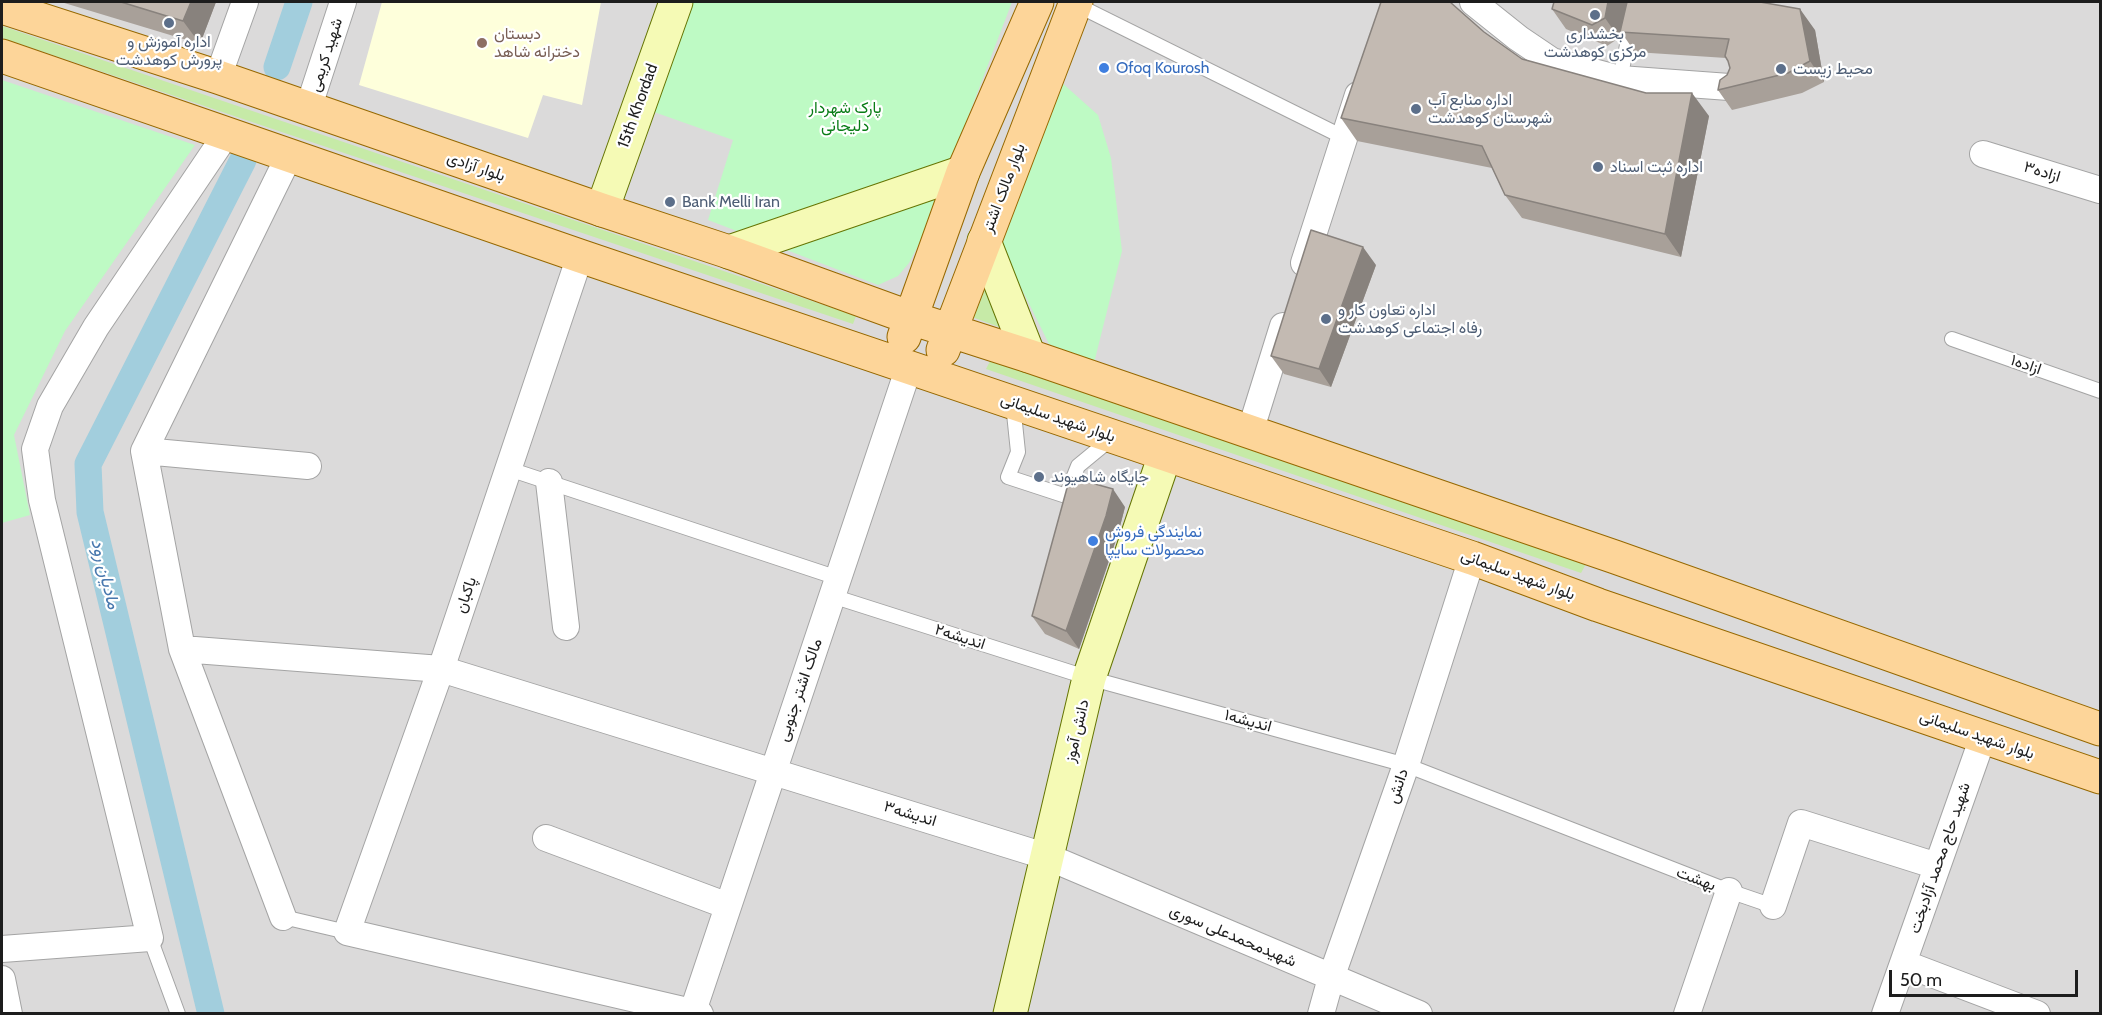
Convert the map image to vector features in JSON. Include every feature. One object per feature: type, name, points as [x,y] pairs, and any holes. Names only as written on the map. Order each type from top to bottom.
[{"type":"main road","name":"15th Khordad","points":[[602,210],[676,2]]},
{"type":"main road","name":"بلوار مالک اشتر","points":[[913,368],[949,331],[1075,3]]},
{"type":"main road","name":"بلوار آزادی","points":[[2,7],[218,77],[729,252],[949,331]]},
{"type":"main road","points":[[2,56],[913,368],[911,318],[963,172],[1032,14],[1060,40]]},
{"type":"main road","points":[[729,252],[963,172]]},
{"type":"main road","points":[[984,241],[1029,356]]},
{"type":"main road","points":[[949,331],[1029,356],[1615,557],[2100,729]]},
{"type":"main road","name":"بلوار شهید سلیمانی","points":[[913,368],[1472,558],[1598,605],[2100,777]]},
{"type":"main road","name":"دانش آموز","points":[[1010,1014],[1089,678],[1165,455]]},
{"type":"main road","points":[[1598,605],[1615,557]]},
{"type":"street","points":[[218,77],[245,2]]},
{"type":"street","name":"شهید کریمی","points":[[308,109],[343,2]]},
{"type":"street","points":[[1473,2],[1518,38],[1552,61],[1620,79],[1729,87]]},
{"type":"street","points":[[1250,432],[1367,69]]},
{"type":"street","points":[[2,949],[150,938],[45,512],[35,449],[51,406],[96,327],[227,133]]},
{"type":"street","name":"ازاده۳","points":[[1983,154],[2100,190]]},
{"type":"street","points":[[283,917],[182,649],[144,451],[289,156]]},
{"type":"street","name":"پاکبان","points":[[347,932],[441,669],[580,255]]},
{"type":"street","name":"مالک اشتر جنوبی","points":[[695,1013],[728,906],[835,587],[913,368]]},
{"type":"street","points":[[144,451],[308,466]]},
{"type":"street","points":[[549,482],[566,627]]},
{"type":"street","name":"دانش","points":[[1321,1014],[1331,978],[1406,765],[1472,558]]},
{"type":"street","name":"اندیشه۳","points":[[182,649],[441,669],[1048,857]]},
{"type":"street","name":"شهید حاج محمد آزادبخت","points":[[1885,1014],[1983,737]]},
{"type":"street","name":"بهشت","points":[[1773,906],[1801,823],[1937,866]]},
{"type":"street","points":[[546,838],[728,906]]},
{"type":"street","name":"شهیدمحمدعلی سوری","points":[[1048,857],[1419,1014]]},
{"type":"street","points":[[1696,1011],[1729,891]]},
{"type":"street","points":[[347,932],[695,1013]]},
{"type":"street","points":[[1903,963],[2037,1014]]},
{"type":"street","points":[[2,979],[9,1014]]},
{"type":"lane","points":[[1620,79],[1636,2]]},
{"type":"lane","points":[[1075,3],[1344,137]]},
{"type":"lane","name":"ازاده۱","points":[[1952,339],[2100,391]]},
{"type":"lane","points":[[1012,402],[1018,452],[1008,477],[1066,496],[1078,466],[1113,437]]},
{"type":"lane","name":"اندیشه۲","points":[[509,469],[1089,678]]},
{"type":"lane","name":"اندیشه۱","points":[[1089,678],[1406,765]]},
{"type":"lane","name":"بهشت","points":[[1406,765],[1773,906]]},
{"type":"lane","points":[[283,917],[347,932]]},
{"type":"lane","points":[[150,938],[178,1014]]},
{"type":"shaded area","points":[[2,2],[2100,2],[2100,1013],[2,1013]]},
{"type":"shaded area","name":"دبستان دخترانه شاهد","points":[[382,2],[601,2],[582,105],[543,95],[528,138],[359,85]]},
{"type":"green space","name":"پارک شهردار دلیجانی","points":[[691,2],[1012,2],[921,240],[909,263],[898,276],[878,285],[708,220],[733,140],[654,112]]},
{"type":"green space","points":[[2,26],[856,316],[853,324],[2,38]]},
{"type":"green space","points":[[2,80],[195,145],[65,331],[14,435],[30,515],[2,523]]},
{"type":"green space","points":[[1061,82],[1098,115],[1111,158],[1122,251],[1094,363],[1049,344],[1001,247]]},
{"type":"green space","points":[[983,275],[1002,328],[969,316]]},
{"type":"green space","points":[[991,359],[1586,564],[1581,573],[986,369]]},
{"type":"building","points":[[121,2],[191,2],[183,21]]},
{"type":"building","points":[[1381,2],[1450,2],[1484,32],[1522,59],[1646,93],[1692,93],[1665,234],[1505,195],[1482,146],[1341,118]]},
{"type":"building","points":[[1554,2],[1608,2],[1605,18],[1592,25],[1552,9]]},
{"type":"building","points":[[1627,2],[1760,2],[1800,9],[1810,61],[1788,73],[1718,90],[1720,80],[1727,75],[1730,68],[1725,56],[1729,39],[1620,32]]},
{"type":"building","name":"اداره تعاون کار و رفاه اجتماعی کوهدشت","points":[[1311,230],[1363,247],[1319,369],[1271,356]]},
{"type":"building","points":[[1070,477],[1113,489],[1106,516],[1066,631],[1032,616]]},
{"type":"waterway","points":[[277,67],[299,2]]},
{"type":"waterway","name":"مادیان رود","points":[[211,1014],[90,512],[88,464],[243,160]]},
{"type":"place","name":"بخشداری مرکزی کوهدشت","points":[[1595,15]]},
{"type":"place","name":"اداره آموزش و پرورش کوهدشت","points":[[169,23]]},
{"type":"place","name":"دبستان دخترانه شاهد","points":[[482,43]]},
{"type":"place","name":"Ofoq Kourosh","points":[[1104,68]]},
{"type":"place","name":"محیط زیست","points":[[1781,69]]},
{"type":"place","name":"اداره منابع آب شهرستان کوهدشت","points":[[1416,109]]},
{"type":"place","name":"اداره ثبت اسناد","points":[[1598,167]]},
{"type":"place","name":"Bank Melli Iran","points":[[670,202]]},
{"type":"place","name":"اداره تعاون کار و رفاه اجتماعی کوهدشت","points":[[1326,319]]},
{"type":"place","name":"جایگاه شاهیوند","points":[[1039,477]]},
{"type":"place","name":"نمایندگی فروش محصولات سایپا","points":[[1093,541]]}]
